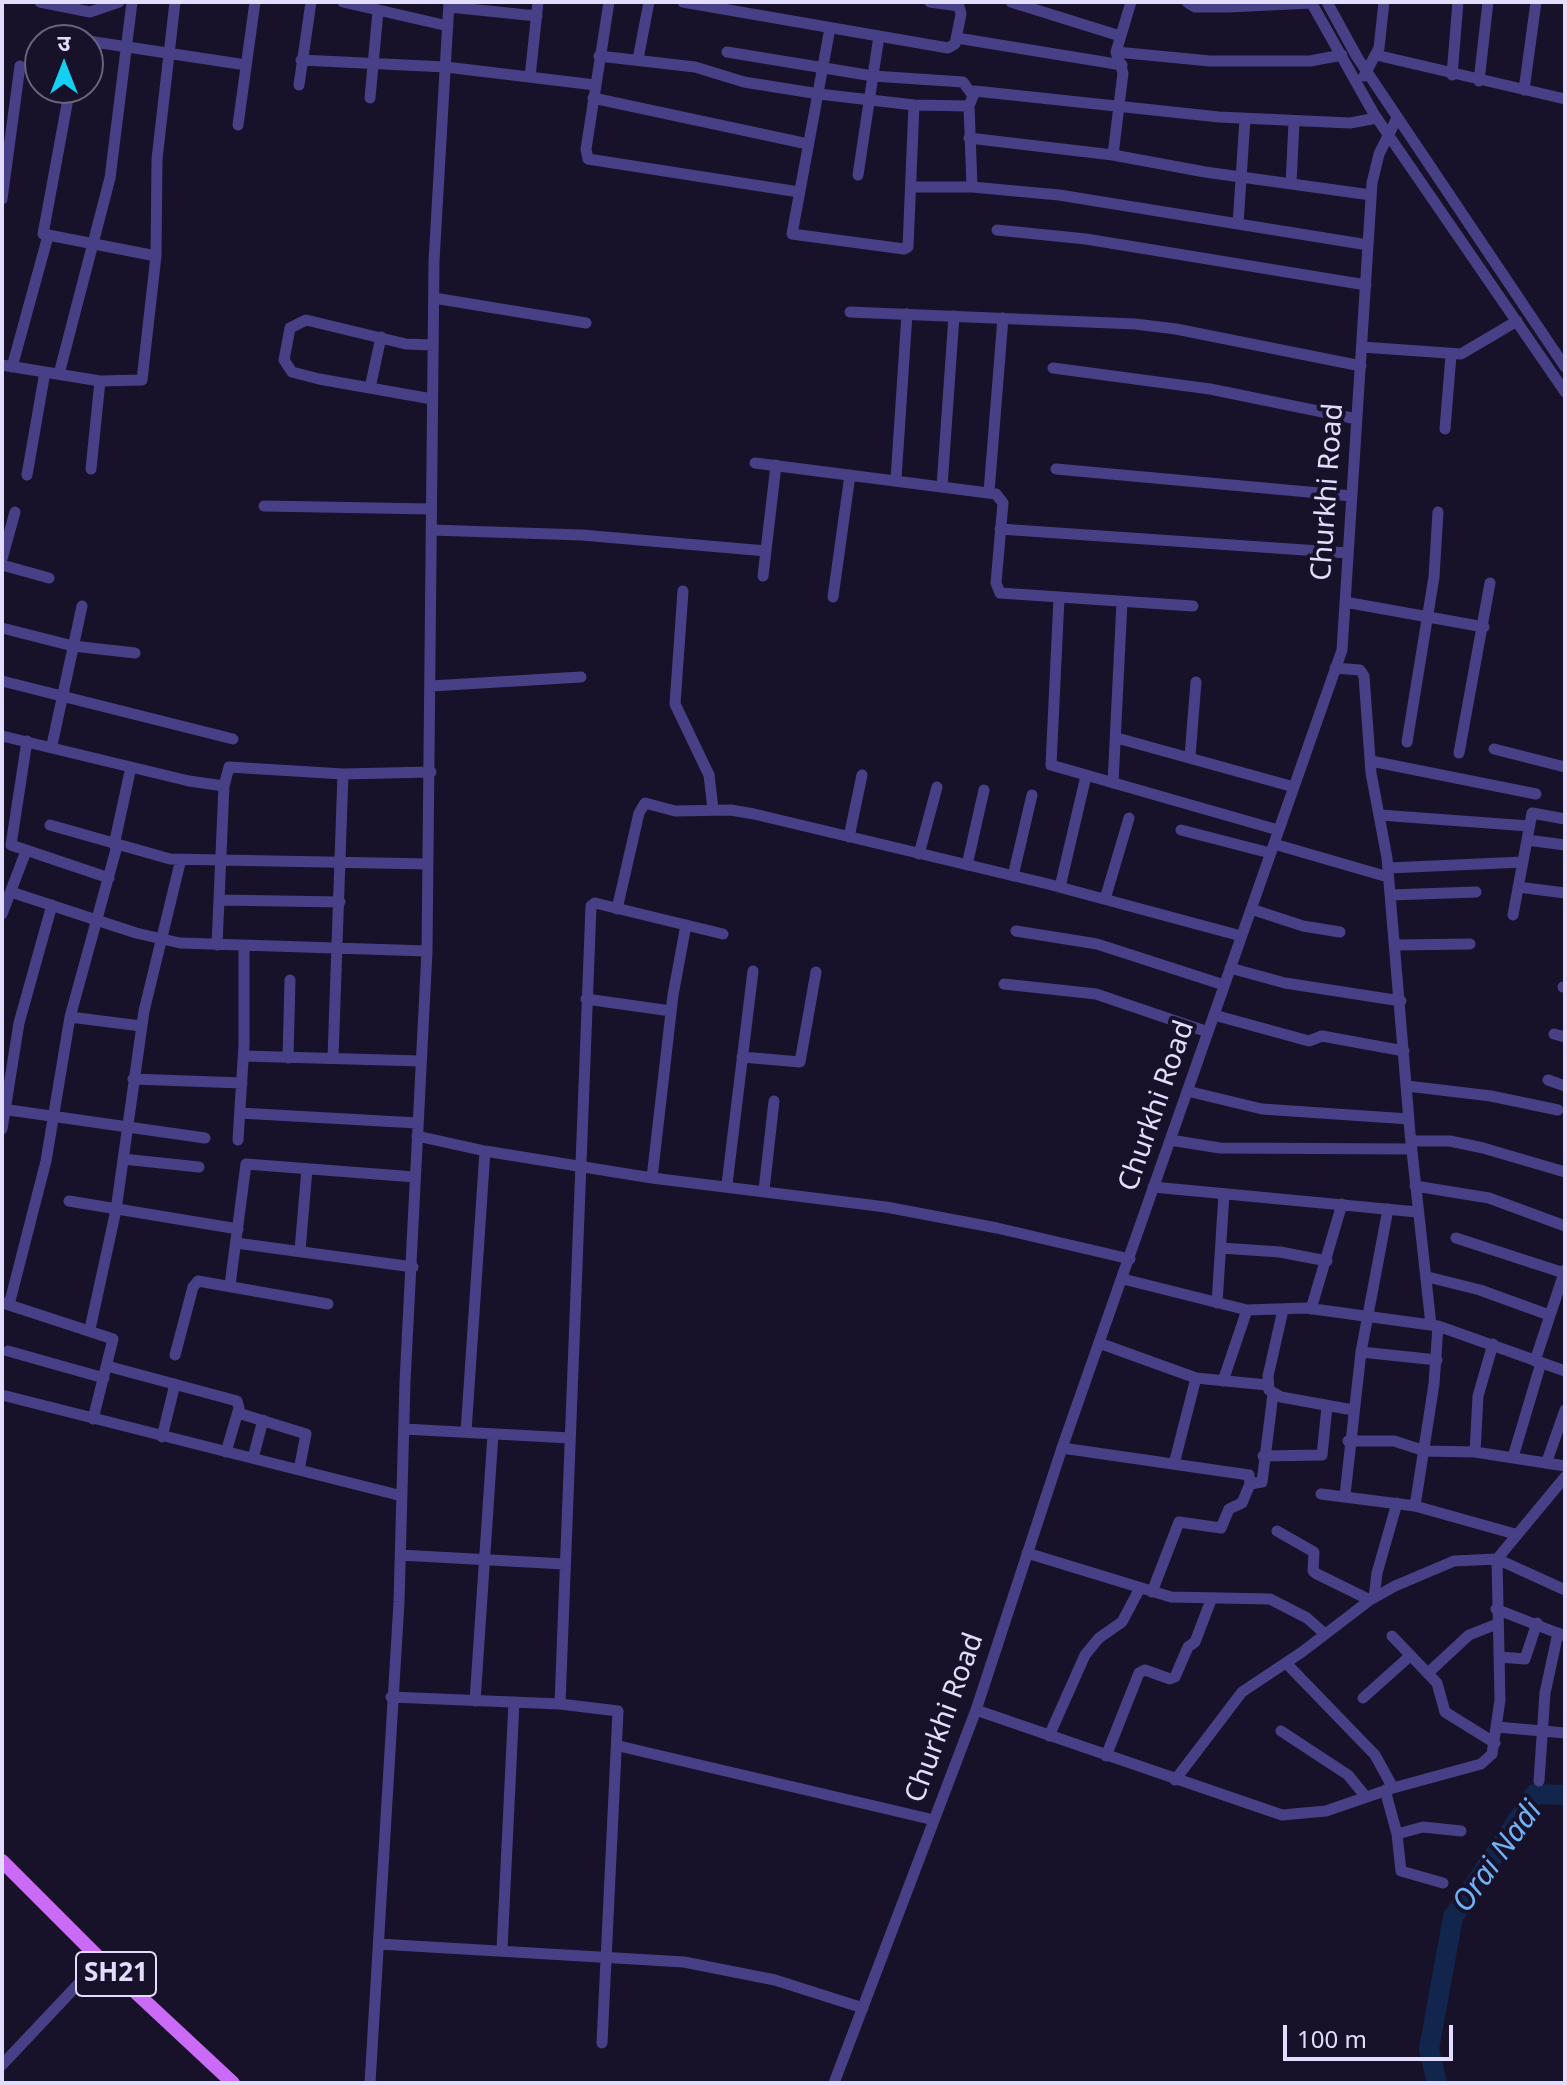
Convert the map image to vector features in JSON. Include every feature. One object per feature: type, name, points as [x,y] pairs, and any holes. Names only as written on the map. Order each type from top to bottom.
[{"type":"main road","name":"SH21","points":[[2,1861],[101,1960],[233,2083]]},
{"type":"street","points":[[40,2],[101,11],[119,2]]},
{"type":"street","points":[[59,374],[110,178],[132,2]]},
{"type":"street","points":[[48,236],[7,366],[100,381],[142,380],[156,256],[156,169],[175,2]]},
{"type":"street","points":[[238,125],[255,2]]},
{"type":"street","points":[[299,85],[311,2]]},
{"type":"street","points":[[343,2],[448,26]]},
{"type":"street","points":[[530,77],[538,2]]},
{"type":"street","points":[[609,2],[586,149],[588,159],[799,192]]},
{"type":"street","points":[[638,59],[649,2]]},
{"type":"street","points":[[683,2],[952,47],[957,38],[959,4],[930,2]]},
{"type":"street","points":[[1011,2],[1120,36]]},
{"type":"street","points":[[1113,155],[1122,65],[1116,52],[1131,2]]},
{"type":"street","points":[[1187,2],[1195,7],[1311,3],[1356,86],[1387,134],[1565,392]]},
{"type":"street","points":[[1327,2],[1367,73],[1565,367]]},
{"type":"street","points":[[1356,86],[1376,55],[1384,2]]},
{"type":"street","points":[[1452,75],[1458,2]]},
{"type":"street","points":[[1479,81],[1488,2]]},
{"type":"street","points":[[1524,90],[1536,2]]},
{"type":"street","points":[[370,2083],[400,1555],[427,951],[434,298],[449,4],[537,16]]},
{"type":"street","points":[[370,98],[378,11]]},
{"type":"street","points":[[830,28],[791,230],[795,236],[904,249],[911,241],[914,105]]},
{"type":"street","points":[[858,175],[879,36]]},
{"type":"street","points":[[957,38],[1122,65]]},
{"type":"street","points":[[104,43],[246,65]]},
{"type":"street","points":[[1116,52],[1210,61],[1310,61],[1353,50]]},
{"type":"street","points":[[727,52],[873,76],[963,82],[971,93],[969,138],[972,187]]},
{"type":"street","points":[[1376,55],[1565,99]]},
{"type":"street","points":[[599,56],[695,67],[744,82],[819,94],[914,105],[969,106]]},
{"type":"street","points":[[301,60],[446,67],[595,85]]},
{"type":"street","points":[[2,199],[20,66]]},
{"type":"street","points":[[971,93],[981,91],[1245,119],[1350,123],[1377,118]]},
{"type":"street","points":[[593,98],[808,144]]},
{"type":"street","points":[[67,104],[42,226],[43,234],[156,256]]},
{"type":"street","name":"Churkhi Road","points":[[834,2083],[976,1710],[1062,1448],[1342,650],[1371,195],[1375,167],[1387,134],[1397,118]]},
{"type":"street","points":[[1238,224],[1245,119]]},
{"type":"street","points":[[1291,184],[1294,122]]},
{"type":"street","points":[[969,138],[1113,155],[1371,195]]},
{"type":"street","points":[[913,187],[972,187],[1059,195],[1368,245]]},
{"type":"street","points":[[997,230],[1086,239],[1366,285]]},
{"type":"street","points":[[434,298],[586,323]]},
{"type":"street","points":[[850,312],[1066,319],[1176,329],[1361,366]]},
{"type":"street","points":[[896,479],[907,314]]},
{"type":"street","points":[[942,486],[954,316]]},
{"type":"street","points":[[989,492],[1003,318]]},
{"type":"street","points":[[432,399],[292,372],[284,360],[286,336],[297,322],[306,320],[433,345]]},
{"type":"street","points":[[1362,347],[1451,355],[1473,349],[1517,321]]},
{"type":"street","points":[[370,388],[381,337]]},
{"type":"street","points":[[1445,429],[1451,355]]},
{"type":"street","points":[[1053,368],[1210,389],[1357,419]]},
{"type":"street","points":[[27,475],[45,372]]},
{"type":"street","points":[[91,469],[100,381]]},
{"type":"street","points":[[755,463],[989,492],[1001,498],[997,589],[1008,595],[1193,606]]},
{"type":"street","points":[[763,576],[776,465]]},
{"type":"street","points":[[1056,469],[1352,496]]},
{"type":"street","points":[[833,597],[850,475]]},
{"type":"street","points":[[264,506],[431,509]]},
{"type":"street","points":[[15,512],[2,562],[49,578]]},
{"type":"street","points":[[1407,742],[1428,617],[1438,512]]},
{"type":"street","points":[[1000,529],[1348,553]]},
{"type":"street","points":[[431,530],[595,536],[766,551]]},
{"type":"street","points":[[1459,753],[1490,583]]},
{"type":"street","points":[[683,591],[675,704],[709,775],[713,809]]},
{"type":"street","points":[[1059,598],[1051,765],[1278,830]]},
{"type":"street","points":[[1113,783],[1122,602]]},
{"type":"street","points":[[1345,602],[1484,627]]},
{"type":"street","points":[[52,745],[82,606]]},
{"type":"street","points":[[2,628],[73,646],[135,653]]},
{"type":"street","points":[[1335,668],[1360,670],[1364,676],[1371,761],[1396,945],[1417,1212],[1434,1326],[1437,1360],[1415,1506]]},
{"type":"street","points":[[431,686],[581,677]]},
{"type":"street","points":[[2,681],[233,739]]},
{"type":"street","points":[[1190,756],[1196,682]]},
{"type":"street","points":[[2,736],[224,786]]},
{"type":"street","points":[[1117,738],[1294,787]]},
{"type":"street","points":[[27,741],[11,845],[109,878]]},
{"type":"street","points":[[1494,749],[1565,767]]},
{"type":"street","points":[[1371,761],[1536,794]]},
{"type":"street","points":[[93,1419],[113,1339],[90,1329],[5,1304],[54,1118],[70,1017],[109,878],[131,767]]},
{"type":"street","points":[[217,945],[224,786],[229,767],[343,774],[431,772]]},
{"type":"street","points":[[333,1058],[343,774]]},
{"type":"street","points":[[849,837],[862,775]]},
{"type":"street","points":[[1060,887],[1086,776]]},
{"type":"street","points":[[919,854],[937,787]]},
{"type":"street","points":[[967,865],[984,790]]},
{"type":"street","points":[[1013,876],[1032,795]]},
{"type":"street","points":[[617,909],[641,806],[645,803],[675,811],[731,810],[1060,887],[1241,936]]},
{"type":"street","points":[[1513,915],[1532,813],[1536,811],[1565,819]]},
{"type":"street","points":[[1380,815],[1529,826]]},
{"type":"street","points":[[1105,899],[1129,818]]},
{"type":"street","points":[[50,825],[115,846],[181,859],[428,864]]},
{"type":"street","points":[[1181,830],[1388,873],[1523,862]]},
{"type":"street","points":[[1527,840],[1565,845]]},
{"type":"street","points":[[2,914],[7,893],[26,851]]},
{"type":"street","points":[[90,1329],[116,1210],[141,1026],[181,859]]},
{"type":"street","points":[[1518,887],[1565,893]]},
{"type":"street","points":[[1390,895],[1476,892]]},
{"type":"street","points":[[7,893],[160,939],[244,947],[427,951]]},
{"type":"street","points":[[220,900],[340,902]]},
{"type":"street","points":[[560,1704],[591,906],[595,903],[723,934]]},
{"type":"street","points":[[2,1129],[21,1012],[52,905]]},
{"type":"street","points":[[1251,909],[1303,926],[1340,932]]},
{"type":"street","points":[[652,1178],[671,1011],[686,925]]},
{"type":"street","points":[[1016,931],[1097,944],[1224,985]]},
{"type":"street","points":[[1396,945],[1470,944]]},
{"type":"street","points":[[238,1140],[244,1056],[244,947]]},
{"type":"street","points":[[1230,968],[1297,985],[1401,1001]]},
{"type":"street","points":[[727,1184],[753,971]]},
{"type":"street","points":[[742,1057],[800,1062],[816,972]]},
{"type":"street","points":[[288,1058],[290,980]]},
{"type":"street","points":[[1004,984],[1096,994],[1208,1032]]},
{"type":"street","points":[[586,999],[671,1011]]},
{"type":"street","points":[[1214,1015],[1309,1041],[1322,1036],[1404,1051]]},
{"type":"street","points":[[70,1017],[141,1026]]},
{"type":"street","points":[[244,1056],[421,1061]]},
{"type":"street","points":[[133,1079],[242,1083]]},
{"type":"street","points":[[1548,1080],[1565,1086]]},
{"type":"street","points":[[1407,1086],[1491,1096],[1558,1110]]},
{"type":"street","points":[[1187,1091],[1262,1109],[1409,1119]]},
{"type":"street","points":[[764,1190],[774,1101]]},
{"type":"street","points":[[4,1110],[205,1138]]},
{"type":"street","points":[[240,1113],[417,1123]]},
{"type":"street","points":[[417,1136],[485,1151],[652,1178],[727,1184],[997,1228],[1130,1259]]},
{"type":"street","points":[[1170,1140],[1220,1148],[1411,1145],[1450,1141],[1565,1172]]},
{"type":"street","points":[[466,1432],[485,1151]]},
{"type":"street","points":[[123,1159],[199,1167]]},
{"type":"street","points":[[230,1285],[246,1164],[415,1177]]},
{"type":"street","points":[[300,1250],[307,1169]]},
{"type":"street","points":[[1415,1186],[1489,1198],[1565,1226]]},
{"type":"street","points":[[1153,1187],[1417,1212]]},
{"type":"street","points":[[1217,1303],[1224,1194]]},
{"type":"street","points":[[69,1201],[238,1229]]},
{"type":"street","points":[[1311,1309],[1342,1204]]},
{"type":"street","points":[[1345,1495],[1348,1446],[1361,1352],[1388,1209]]},
{"type":"street","points":[[1456,1238],[1564,1271],[1549,1315],[1513,1457]]},
{"type":"street","points":[[236,1243],[413,1267]]},
{"type":"street","points":[[1221,1248],[1280,1252],[1327,1261]]},
{"type":"street","points":[[1428,1277],[1480,1290],[1549,1315]]},
{"type":"street","points":[[1123,1279],[1247,1310],[1311,1309],[1434,1326],[1565,1371]]},
{"type":"street","points":[[175,1355],[195,1283],[230,1285],[328,1304]]},
{"type":"street","points":[[1223,1381],[1247,1310]]},
{"type":"street","points":[[1250,1484],[1262,1482],[1270,1389],[1283,1310]]},
{"type":"street","points":[[1099,1343],[1196,1378],[1270,1389],[1327,1407],[1353,1410]]},
{"type":"street","points":[[1475,1452],[1478,1396],[1493,1344]]},
{"type":"street","points":[[8,1351],[175,1384],[234,1399],[239,1404],[238,1413],[226,1452]]},
{"type":"street","points":[[1361,1352],[1437,1360]]},
{"type":"street","points":[[1174,1464],[1196,1378]]},
{"type":"street","points":[[162,1437],[175,1384]]},
{"type":"street","points":[[2,1395],[402,1496]]},
{"type":"street","points":[[1325,1450],[1327,1407]]},
{"type":"street","points":[[1547,1461],[1565,1410]]},
{"type":"street","points":[[238,1413],[306,1434],[299,1470]]},
{"type":"street","points":[[253,1458],[263,1420]]},
{"type":"street","points":[[404,1429],[570,1438]]},
{"type":"street","points":[[475,1701],[493,1434]]},
{"type":"street","points":[[1263,1456],[1319,1456],[1325,1450],[1394,1441],[1425,1451],[1475,1452],[1565,1466]]},
{"type":"street","points":[[1062,1448],[1246,1472],[1250,1484],[1240,1506],[1229,1509],[1221,1528],[1179,1522],[1152,1592]]},
{"type":"street","points":[[976,1710],[1282,1815],[1326,1811],[1389,1789],[1481,1764],[1492,1754],[1497,1727],[1500,1657],[1496,1609],[1497,1559],[1565,1477]]},
{"type":"street","points":[[1321,1494],[1415,1506],[1515,1534]]},
{"type":"street","points":[[1372,1599],[1397,1503]]},
{"type":"street","points":[[1277,1531],[1314,1552],[1313,1571],[1317,1574],[1372,1599]]},
{"type":"street","points":[[1027,1553],[1171,1597],[1270,1599],[1307,1618],[1325,1634]]},
{"type":"street","points":[[400,1555],[564,1564]]},
{"type":"street","points":[[1175,1780],[1242,1692],[1372,1599],[1454,1561],[1497,1559],[1565,1590]]},
{"type":"street","points":[[1049,1736],[1085,1655],[1099,1638],[1122,1622],[1140,1588]]},
{"type":"street","points":[[1106,1756],[1139,1673],[1145,1670],[1170,1679],[1175,1677],[1188,1647],[1196,1639],[1211,1600]]},
{"type":"street","points":[[1496,1609],[1561,1635],[1541,1731],[1539,1781]]},
{"type":"street","points":[[1500,1657],[1525,1659],[1537,1623]]},
{"type":"street","points":[[1428,1673],[1469,1635],[1497,1624]]},
{"type":"street","points":[[1392,1636],[1440,1689],[1440,1703],[1445,1712],[1495,1743]]},
{"type":"street","points":[[1363,1698],[1410,1656]]},
{"type":"street","points":[[1286,1663],[1375,1755],[1389,1789],[1401,1871],[1443,1883]]},
{"type":"street","points":[[391,1697],[560,1704],[618,1711],[619,1746],[602,2043]]},
{"type":"street","points":[[502,1949],[514,1702]]},
{"type":"street","points":[[1497,1727],[1565,1733]]},
{"type":"street","points":[[1281,1731],[1348,1775],[1366,1797]]},
{"type":"street","points":[[619,1746],[934,1820]]},
{"type":"street","points":[[1397,1834],[1436,1827],[1461,1831]]},
{"type":"street","points":[[379,1944],[607,1956],[728,1969],[775,1980],[863,2008]]},
{"type":"street","points":[[2,2065],[101,1960]]},
{"type":"waterway","name":"Orai Nadi","points":[[1437,2083],[1429,2049],[1453,1917],[1535,1794],[1565,1795]]}]
